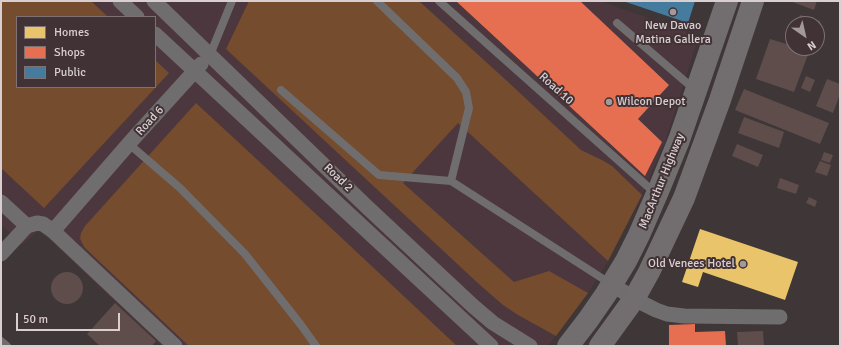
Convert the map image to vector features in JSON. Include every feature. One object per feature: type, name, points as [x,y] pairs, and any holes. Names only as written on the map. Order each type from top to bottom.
[{"type":"main road","name":"MacArthur Highway","points":[[568,346],[612,285],[639,235],[679,140],[727,1]]},
{"type":"main road","name":"MacArthur Highway","points":[[600,346],[634,299],[649,272],[684,198],[720,100],[753,1]]},
{"type":"main road","points":[[696,91],[720,100]]},
{"type":"street","points":[[120,1],[136,16]]},
{"type":"street","name":"Road 2","points":[[154,1],[367,207],[473,306],[493,323],[530,346]]},
{"type":"street","name":"Road 2","points":[[156,35],[490,346]]},
{"type":"street","name":"Road 6","points":[[53,231],[210,54]]},
{"type":"street","points":[[1,202],[27,226]]},
{"type":"street","points":[[355,220],[367,207]]},
{"type":"street","points":[[1,254],[27,226],[37,223],[43,224],[53,231],[175,346]]},
{"type":"street","points":[[612,285],[634,299],[667,314],[684,316],[780,317]]},
{"type":"lane","name":"Road 6","points":[[210,54],[232,1]]},
{"type":"lane","points":[[378,1],[457,78],[466,92],[469,108],[451,180]]},
{"type":"lane","name":"Road 10","points":[[439,1],[657,194]]},
{"type":"lane","points":[[616,23],[696,91]]},
{"type":"lane","points":[[281,90],[379,175],[451,180],[612,285]]},
{"type":"lane","points":[[129,144],[180,188],[245,254],[316,346]]},
{"type":"lane","points":[[1,341],[7,346]]},
{"type":"shaded area","points":[[1,1],[601,1],[699,36],[665,142],[642,195],[608,261],[588,293],[548,346],[162,346],[39,230],[22,245],[1,225]]},
{"type":"shaded area","points":[[1,1],[91,1],[107,16],[16,16],[16,88],[155,88],[44,208],[1,168]]},
{"type":"shaded area","points":[[249,1],[419,1],[581,150],[612,166],[642,195],[608,261],[458,123],[403,183],[514,282],[549,271],[588,293],[556,336],[503,305],[480,285],[226,49]]},
{"type":"shaded area","points":[[156,61],[169,73],[156,87]]},
{"type":"shaded area","points":[[196,103],[457,346],[189,346],[85,248],[80,238],[85,226]]},
{"type":"building: Homes","name":"Old Venees Hotel","points":[[700,229],[798,262],[785,300],[703,272],[698,287],[682,282]]},
{"type":"building: Shops","name":"Wilcon Depot","points":[[456,1],[580,1],[669,85],[638,119],[662,142],[645,176]]},
{"type":"building: Shops","points":[[695,324],[695,332],[725,331],[726,346],[669,346],[669,325]]},
{"type":"building: Public","name":"New Davao Matina Gallera","points":[[623,1],[695,1],[688,23]]},
{"type":"building: Other","points":[[790,1],[817,1],[814,10]]},
{"type":"building: Other","points":[[770,39],[785,44],[785,56],[808,56],[794,92],[756,79]]},
{"type":"building: Other","points":[[806,76],[815,80],[810,92],[801,88]]},
{"type":"building: Other","points":[[827,79],[840,84],[840,94],[833,113],[816,106]]},
{"type":"building: Other","points":[[744,89],[829,123],[820,144],[735,110]]},
{"type":"building: Other","points":[[744,117],[784,132],[779,148],[738,133]]},
{"type":"building: Other","points":[[737,144],[763,155],[758,167],[732,156]]},
{"type":"building: Other","points":[[824,152],[833,155],[830,163],[821,160]]},
{"type":"building: Other","points":[[820,161],[831,165],[827,176],[815,172]]},
{"type":"building: Other","points":[[780,178],[799,185],[796,194],[777,188]]},
{"type":"building: Other","points":[[809,197],[817,201],[815,207],[806,203]]},
{"type":"building: Other","points":[[64,272],[70,272],[79,276],[83,288],[79,300],[70,304],[64,304],[55,300],[51,291],[51,285],[55,276]]},
{"type":"building: Other","points":[[115,303],[156,341],[152,346],[100,346],[87,334]]},
{"type":"building: Other","points":[[763,331],[764,346],[738,346],[737,332]]},
{"type":"place","name":"New Davao Matina Gallera","points":[[673,12]]},
{"type":"place","name":"Wilcon Depot","points":[[609,102]]},
{"type":"place","name":"Old Venees Hotel","points":[[743,264]]}]
